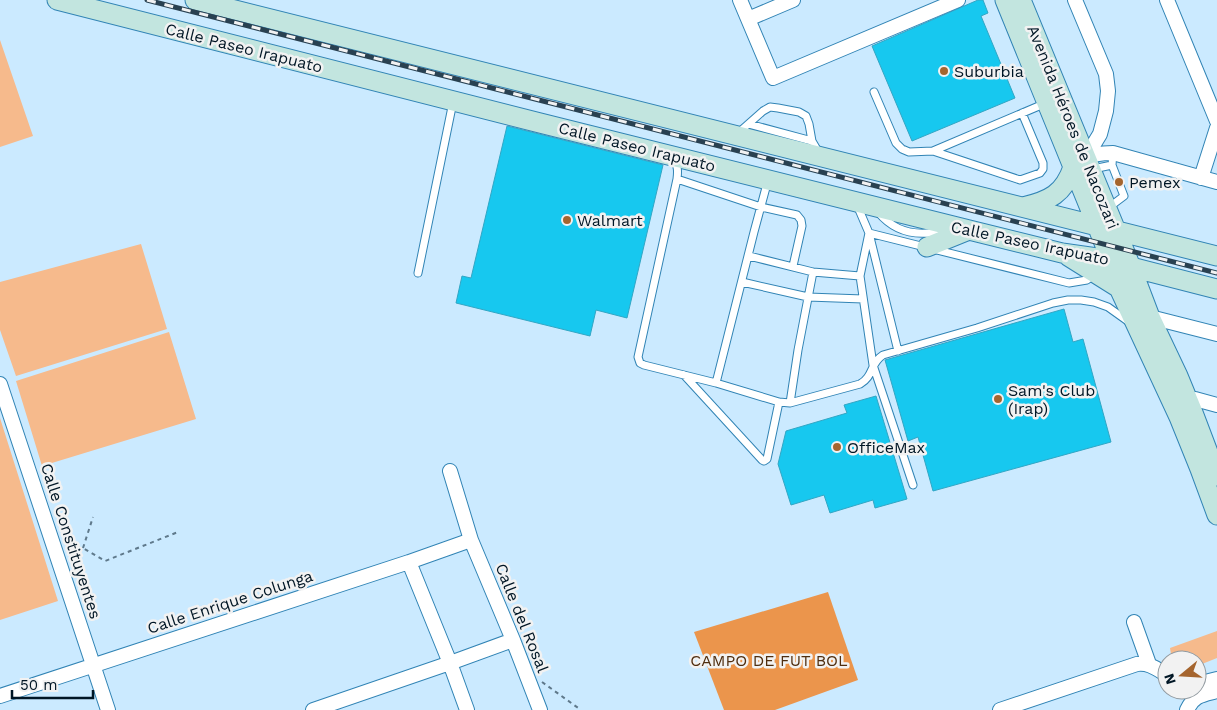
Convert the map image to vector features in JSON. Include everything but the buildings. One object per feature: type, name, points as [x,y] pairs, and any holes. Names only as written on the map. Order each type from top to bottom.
[{"type":"main road","name":"Calle Paseo Irapuato","points":[[57,0],[671,156],[1062,253],[1099,257],[1217,289]]},
{"type":"main road","name":"Calle Paseo Irapuato","points":[[195,0],[742,130],[822,157],[1217,256]]},
{"type":"main road","name":"Avenida Héroes de Nacozari","points":[[1005,0],[1046,103],[1083,164],[1107,209],[1131,267],[1144,323],[1217,516]]},
{"type":"main road","name":"Avenida Héroes de Nacozari","points":[[1021,0],[1083,164],[1096,226],[1111,260],[1120,288],[1144,323]]},
{"type":"main road","points":[[1023,208],[1049,200],[1083,164]]},
{"type":"main road","points":[[927,247],[962,228]]},
{"type":"main road","points":[[1062,253],[1120,288]]},
{"type":"main road","points":[[1144,323],[1150,338],[1164,361],[1178,376],[1217,476]]},
{"type":"street","points":[[740,0],[774,78],[958,0]]},
{"type":"street","points":[[748,19],[793,0]]},
{"type":"street","points":[[1075,0],[1106,74],[1108,91],[1106,111],[1100,134],[1083,164]]},
{"type":"street","points":[[1167,0],[1217,121]]},
{"type":"street","points":[[1201,178],[1217,128]]},
{"type":"street","points":[[1083,164],[1100,153],[1112,159],[1217,182]]},
{"type":"street","points":[[1144,323],[1217,334]]},
{"type":"street","name":"Calle Constituyentes","points":[[0,384],[108,710]]},
{"type":"street","points":[[1196,399],[1217,405]]},
{"type":"street","name":"Calle del Rosal","points":[[450,471],[471,540],[540,710]]},
{"type":"street","name":"Calle Enrique Colunga","points":[[0,696],[471,540]]},
{"type":"street","points":[[409,562],[467,710]]},
{"type":"street","points":[[1134,622],[1149,664]]},
{"type":"street","points":[[313,710],[450,664],[513,640]]},
{"type":"street","points":[[1000,710],[1137,664],[1149,664],[1157,668]]},
{"type":"street","points":[[1187,710],[1190,703],[1196,697],[1217,691]]},
{"type":"lane","points":[[874,92],[896,143],[902,149],[909,152],[933,151],[1046,103]]},
{"type":"lane","points":[[418,273],[454,101]]},
{"type":"lane","points":[[742,130],[763,111],[770,108],[799,112],[806,116],[812,141],[822,157]]},
{"type":"lane","points":[[933,151],[1020,180],[1040,173],[1043,169],[1043,164],[1022,113]]},
{"type":"lane","points":[[742,130],[812,141]]},
{"type":"lane","points":[[671,156],[676,163],[677,179],[638,357],[644,365],[716,383],[780,402],[790,403],[866,381],[877,359],[883,355],[977,328],[1053,303],[1068,300],[1094,302],[1144,323]]},
{"type":"lane","points":[[1107,209],[1124,196],[1112,159]]},
{"type":"lane","points":[[677,179],[761,207],[796,215],[801,220],[802,226],[793,266]]},
{"type":"lane","points":[[716,383],[768,180]]},
{"type":"lane","points":[[865,204],[869,233],[898,351]]},
{"type":"lane","points":[[869,233],[1069,283],[1087,280],[1111,260]]},
{"type":"lane","points":[[869,233],[860,276],[874,365],[912,485]]},
{"type":"lane","points":[[748,256],[813,272],[860,276]]},
{"type":"lane","points":[[790,403],[813,272]]},
{"type":"lane","points":[[742,282],[808,296],[863,299]]},
{"type":"lane","points":[[684,375],[764,461],[767,458],[780,402]]},
{"type":"path","points":[[83,548],[93,518]]},
{"type":"path","points":[[83,548],[105,561],[178,532]]},
{"type":"path","points":[[58,557],[83,548]]},
{"type":"path","points":[[524,669],[581,710]]},
{"type":"shaded area","points":[[0,40],[33,136],[0,147]]},
{"type":"shaded area","points":[[141,244],[167,329],[16,376],[0,330],[0,282]]},
{"type":"shaded area","points":[[169,332],[196,419],[42,466],[16,381]]},
{"type":"shaded area","points":[[0,418],[58,601],[0,620]]},
{"type":"shaded area","points":[[1217,631],[1217,658],[1207,662],[1207,650],[1170,650],[1170,648]]},
{"type":"green space","name":"CAMPO DE FUT BOL","points":[[828,592],[858,680],[775,710],[724,710],[694,632]]},
{"type":"railway","points":[[147,0],[1217,273]]},
{"type":"place","name":"Suburbia","points":[[944,71]]},
{"type":"place","name":"Pemex","points":[[1119,182]]},
{"type":"place","name":"Walmart","points":[[567,220]]},
{"type":"place","name":"Sam's Club (Irap)","points":[[998,399]]},
{"type":"place","name":"OfficeMax","points":[[837,447]]}]
